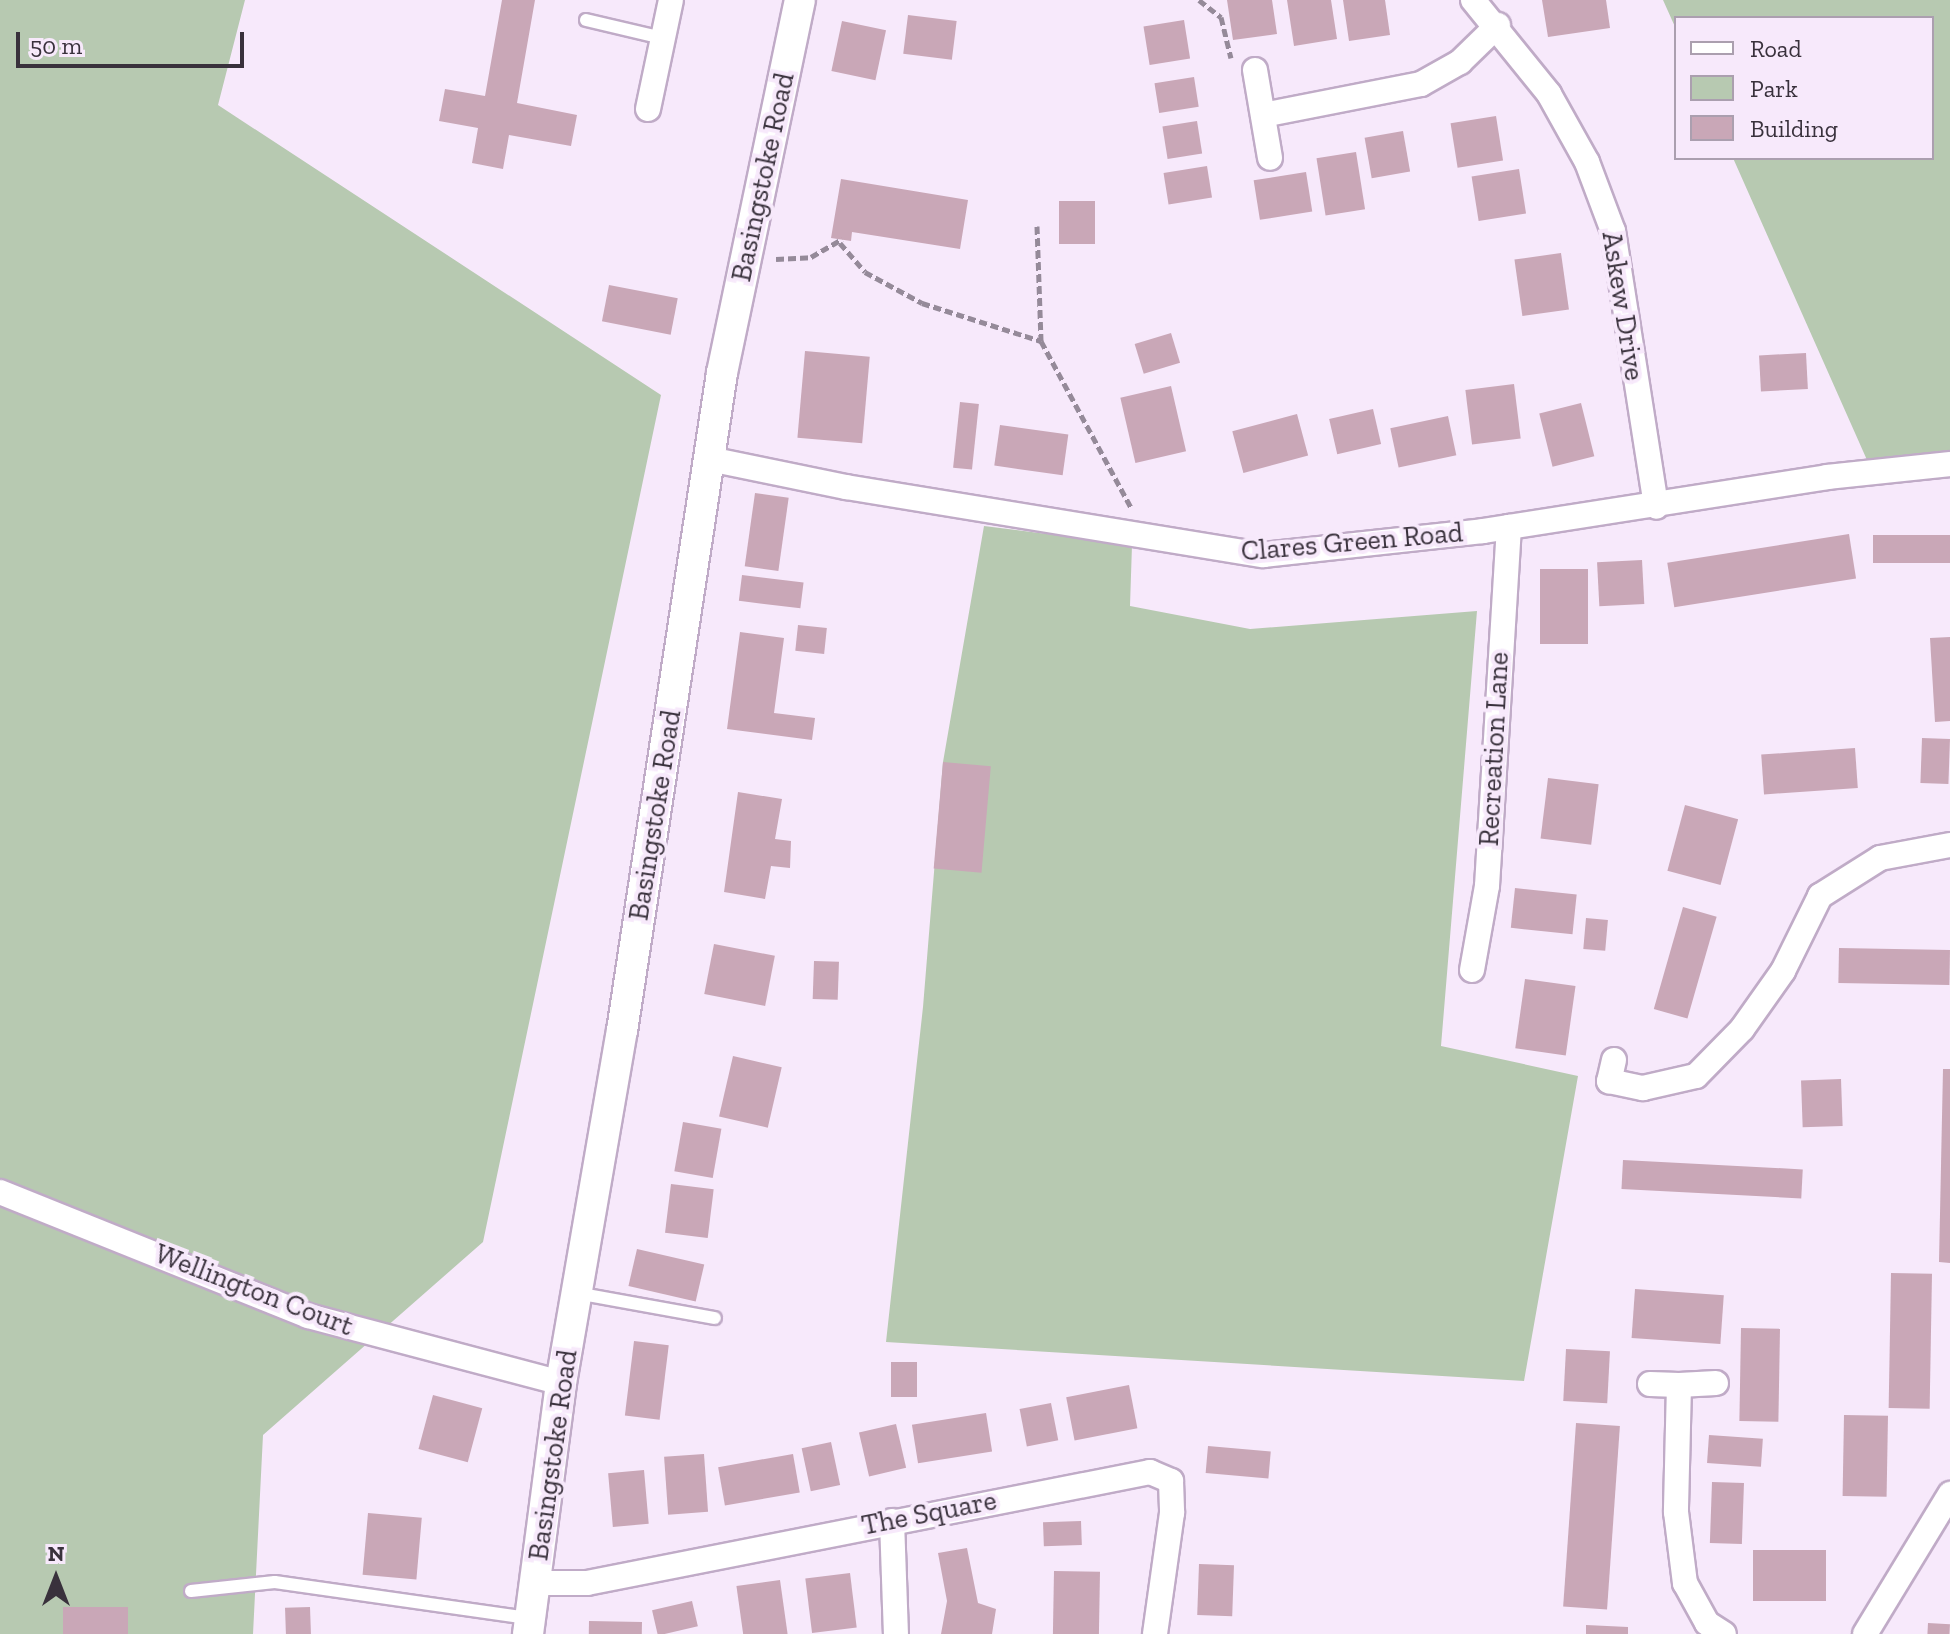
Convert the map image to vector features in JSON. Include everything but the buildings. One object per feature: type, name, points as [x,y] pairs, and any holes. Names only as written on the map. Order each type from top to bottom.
[{"type":"street","points":[[648,109],[671,0]]},
{"type":"street","name":"Basingstoke Road","points":[[530,1626],[561,1383],[622,1031],[709,459],[800,0]]},
{"type":"street","name":"Askew Drive","points":[[1473,0],[1498,25],[1549,94],[1587,162],[1613,231],[1656,507]]},
{"type":"street","points":[[1263,115],[1421,84],[1460,62],[1498,25]]},
{"type":"street","points":[[1255,70],[1270,158]]},
{"type":"street","name":"Clares Green Road","points":[[709,459],[846,487],[1263,555],[1509,527],[1656,507],[1827,477],[1950,464]]},
{"type":"street","name":"Recreation Lane","points":[[1472,970],[1487,886],[1509,527]]},
{"type":"street","points":[[1608,1080],[1643,1088],[1696,1076],[1742,1029],[1783,971],[1820,896],[1880,858],[1950,845]]},
{"type":"street","name":"Wellington Court","points":[[0,1192],[308,1316],[561,1383]]},
{"type":"street","points":[[1650,1384],[1716,1383]]},
{"type":"street","points":[[1679,1385],[1676,1512],[1685,1583],[1707,1623],[1724,1634]]},
{"type":"street","name":"The Square","points":[[535,1583],[587,1583],[1150,1472],[1171,1481],[1155,1634]]},
{"type":"street","points":[[1865,1634],[1941,1527],[1950,1494]]},
{"type":"street","points":[[892,1521],[896,1634]]},
{"type":"lane","points":[[586,20],[663,38]]},
{"type":"lane","points":[[576,1293],[715,1318]]},
{"type":"lane","points":[[191,1591],[275,1582],[530,1626]]},
{"type":"path","points":[[1199,0],[1221,17],[1231,60],[1255,70]]},
{"type":"path","points":[[1037,226],[1041,341],[1115,470],[1144,535]]},
{"type":"path","points":[[747,258],[811,257],[841,241],[865,272],[922,303],[1041,341]]},
{"type":"green space","points":[[0,0],[245,0],[218,105],[661,395],[483,1242],[263,1435],[253,1634],[0,1634]]},
{"type":"green space","points":[[1663,0],[1950,0],[1950,453],[1867,460],[1734,160],[1934,160],[1934,16],[1674,16],[1674,25]]},
{"type":"green space","points":[[984,526],[1132,545],[1130,606],[1250,629],[1477,611],[1441,1046],[1578,1076],[1524,1381],[886,1342],[923,1007],[943,762]]}]
